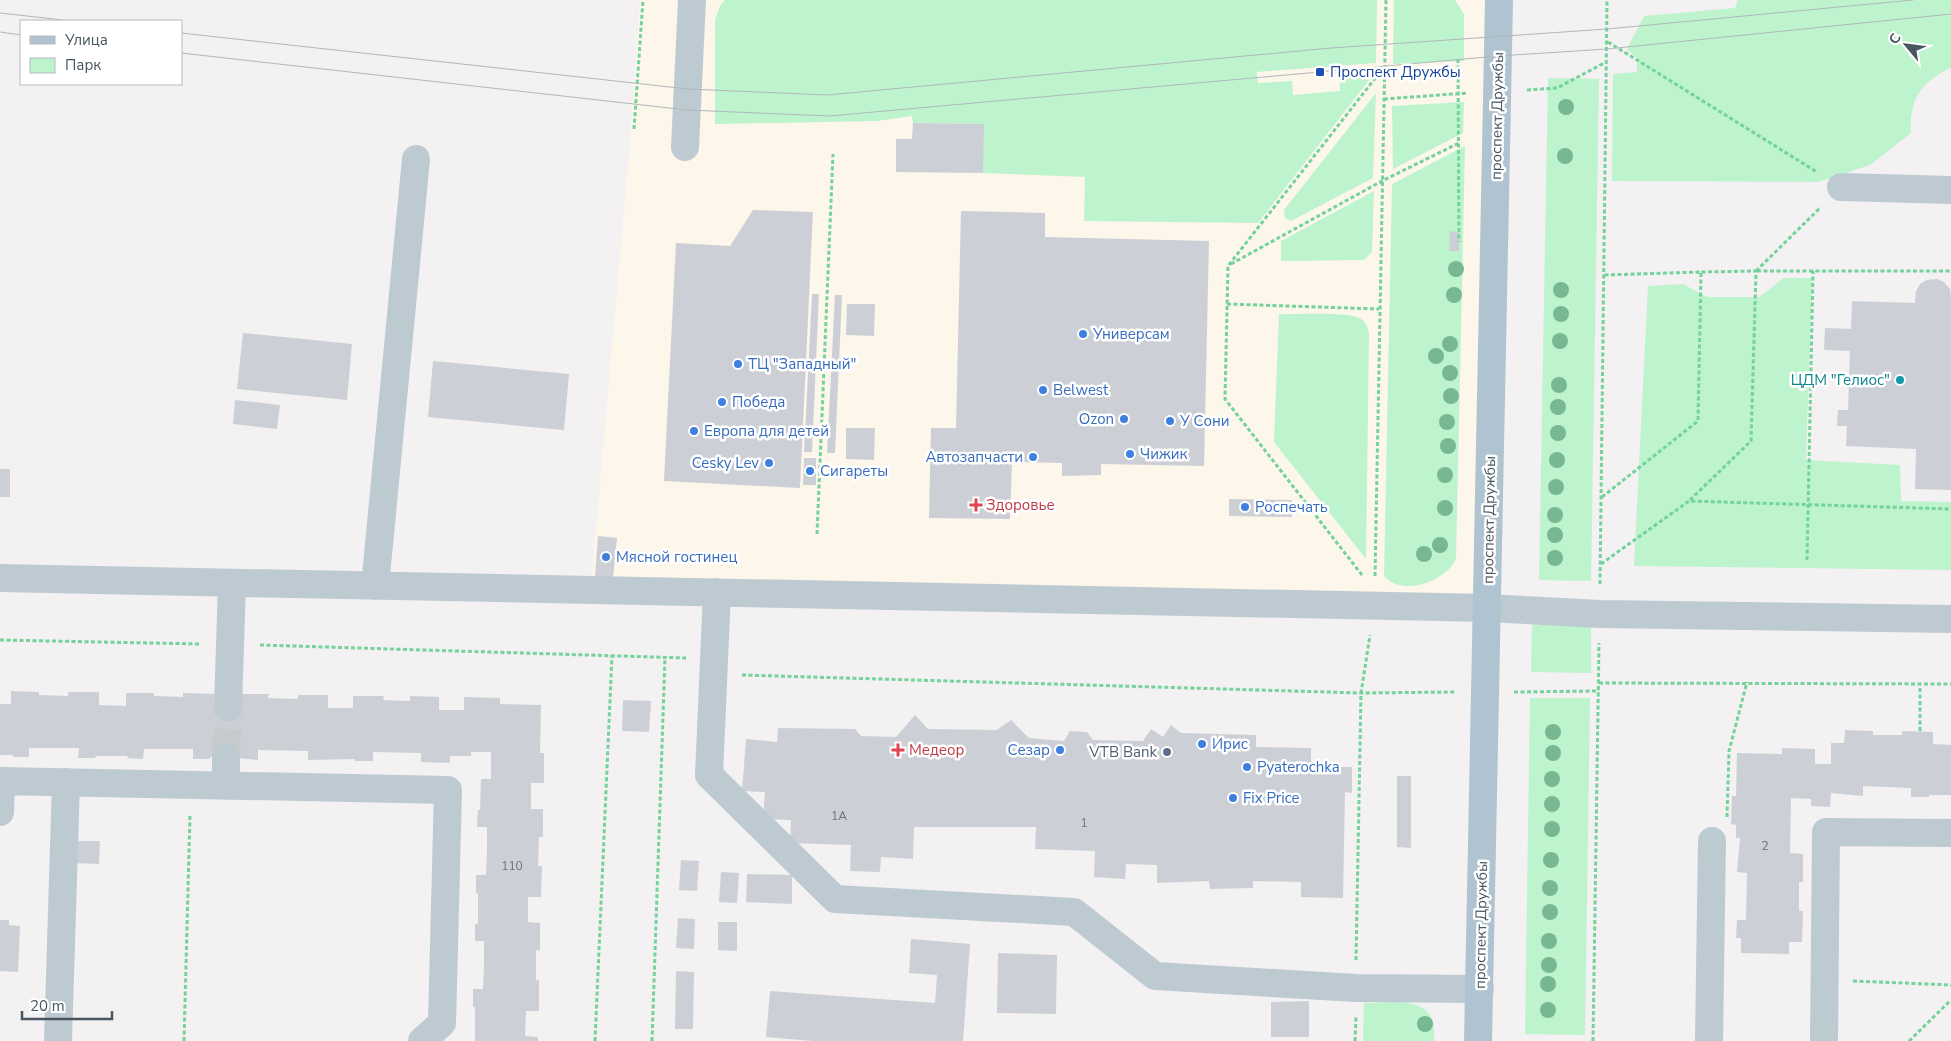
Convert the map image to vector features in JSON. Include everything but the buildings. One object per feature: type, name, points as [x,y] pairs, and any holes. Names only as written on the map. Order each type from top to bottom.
[{"type":"main road","name":"проспект Дружбы","points":[[1478,1041],[1499,0]]},
{"type":"street","points":[[685,147],[692,0]]},
{"type":"street","points":[[375,586],[416,159]]},
{"type":"street","points":[[1841,187],[1951,190]]},
{"type":"street","points":[[0,578],[717,592],[1374,598],[1487,608],[1600,614],[1951,618]]},
{"type":"street","points":[[228,707],[232,584]]},
{"type":"street","points":[[717,592],[709,775],[834,898],[1074,912],[1154,976],[1356,988],[1480,989]]},
{"type":"street","points":[[226,757],[226,786]]},
{"type":"street","points":[[0,812],[1,781],[448,790],[442,1023],[422,1041]]},
{"type":"street","points":[[58,1041],[66,782]]},
{"type":"street","points":[[1824,1041],[1826,832],[1951,834]]},
{"type":"street","points":[[1710,1041],[1712,841]]},
{"type":"path","points":[[634,130],[643,0]]},
{"type":"path","points":[[1355,1041],[1361,693],[1374,598],[1386,0]]},
{"type":"path","points":[[1594,1041],[1608,0]]},
{"type":"path","points":[[1600,565],[1689,501],[1751,441],[1756,271],[1841,187],[1607,42]]},
{"type":"path","points":[[1458,59],[1459,242]]},
{"type":"path","points":[[1374,598],[1225,398],[1228,266],[1384,66]]},
{"type":"path","points":[[1228,266],[1382,181],[1458,142]]},
{"type":"path","points":[[817,534],[833,154]]},
{"type":"path","points":[[1604,274],[1756,271],[1951,271]]},
{"type":"path","points":[[1808,560],[1813,271]]},
{"type":"path","points":[[1601,497],[1698,421],[1701,272]]},
{"type":"path","points":[[1227,304],[1379,309]]},
{"type":"path","points":[[1689,501],[1951,509]]},
{"type":"path","points":[[0,640],[230,644],[687,658],[714,675],[1361,693],[1599,691]]},
{"type":"path","points":[[595,1041],[612,655]]},
{"type":"path","points":[[652,1041],[665,657]]},
{"type":"path","points":[[1712,841],[1727,821],[1729,751],[1747,682]]},
{"type":"path","points":[[1599,683],[1951,684]]},
{"type":"path","points":[[1920,684],[1920,731]]},
{"type":"path","points":[[184,1041],[190,785]]},
{"type":"path","points":[[1825,980],[1951,985]]},
{"type":"path","points":[[1909,1041],[1951,1000]]},
{"type":"shaded area","points":[[640,0],[1495,0],[1490,613],[591,585],[628,165]]},
{"type":"green space","points":[[725,0],[1377,0],[1376,63],[1257,72],[1258,83],[1292,81],[1293,95],[1340,91],[1340,78],[1374,74],[1258,223],[1084,221],[1085,177],[983,173],[983,124],[913,123],[912,116],[877,121],[715,124],[715,20],[720,6]]},
{"type":"green space","points":[[1394,0],[1455,0],[1464,14],[1464,61],[1393,64]]},
{"type":"green space","points":[[1738,0],[1951,0],[1951,68],[1932,79],[1919,93],[1912,111],[1911,133],[1870,165],[1818,182],[1612,181],[1613,74],[1637,72],[1637,58],[1627,49],[1644,16],[1735,8]]},
{"type":"green space","points":[[1548,78],[1599,79],[1591,581],[1539,580]]},
{"type":"green space","points":[[1376,93],[1373,178],[1291,221],[1285,218],[1284,210]]},
{"type":"green space","points":[[1464,102],[1463,133],[1393,169],[1392,106]]},
{"type":"green space","points":[[1465,146],[1456,559],[1451,567],[1433,580],[1412,586],[1402,585],[1392,582],[1384,576],[1392,184]]},
{"type":"green space","points":[[1374,191],[1372,252],[1364,260],[1281,261],[1281,241]]},
{"type":"green space","points":[[1784,278],[1812,278],[1806,460],[1900,465],[1901,501],[1951,502],[1951,570],[1634,566],[1648,286],[1683,284],[1707,297],[1759,297]]},
{"type":"green space","points":[[1279,314],[1334,314],[1355,317],[1364,322],[1369,332],[1366,559],[1274,442]]},
{"type":"green space","points":[[1532,625],[1591,625],[1591,673],[1531,672]]},
{"type":"green space","points":[[1530,698],[1590,698],[1585,1035],[1525,1034]]},
{"type":"green space","points":[[1400,1002],[1419,1006],[1426,1010],[1431,1017],[1434,1026],[1434,1041],[1363,1041],[1364,1003]]},
{"type":"tunnel","points":[[226,757],[228,707]]},
{"type":"tram line","points":[[182,33],[688,89],[827,95],[1331,48],[1607,29],[1913,0]]},
{"type":"tram line","points":[[0,13],[63,20]]},
{"type":"tram line","points":[[182,53],[687,110],[829,116],[1498,56],[1607,49],[1951,14]]},
{"type":"tram line","points":[[0,32],[20,35]]},
{"type":"place","name":"Проспект Дружбы","points":[[1320,72]]},
{"type":"place","name":"Универсам","points":[[1083,334]]},
{"type":"place","name":"ТЦ \"Западный\"","points":[[738,364]]},
{"type":"place","name":"ЦДМ \"Гелиос\"","points":[[1900,380]]},
{"type":"place","name":"Belwest","points":[[1043,390]]},
{"type":"place","name":"Победа","points":[[722,402]]},
{"type":"place","name":"Ozon","points":[[1124,419]]},
{"type":"place","name":"У Сони","points":[[1170,421]]},
{"type":"place","name":"Европа для детей","points":[[694,431]]},
{"type":"place","name":"Чижик","points":[[1130,454]]},
{"type":"place","name":"Автозапчасти","points":[[1033,457]]},
{"type":"place","name":"Cesky Lev","points":[[769,463]]},
{"type":"place","name":"Сигареты","points":[[810,471]]},
{"type":"place","name":"Здоровье","points":[[976,505]]},
{"type":"place","name":"Роспечать","points":[[1245,507]]},
{"type":"place","name":"Мясной гостинец","points":[[606,557]]},
{"type":"place","name":"Ирис","points":[[1202,744]]},
{"type":"place","name":"Медеор","points":[[898,750]]},
{"type":"place","name":"Сезар","points":[[1060,750]]},
{"type":"place","name":"VTB Bank","points":[[1167,752]]},
{"type":"place","name":"Pyaterochka","points":[[1247,767]]},
{"type":"place","name":"Fix Price","points":[[1233,798]]}]
